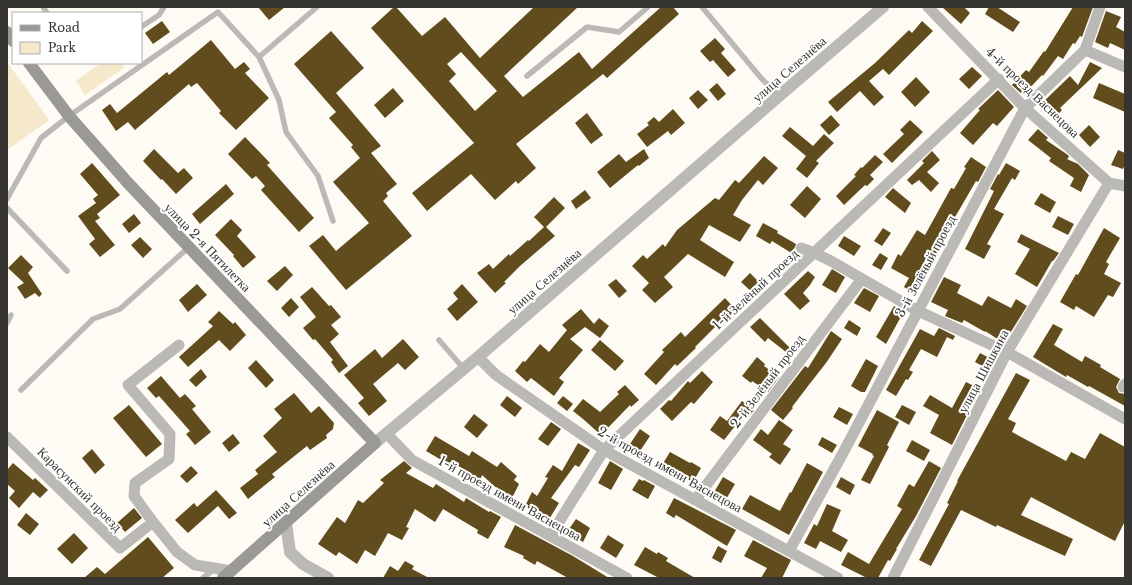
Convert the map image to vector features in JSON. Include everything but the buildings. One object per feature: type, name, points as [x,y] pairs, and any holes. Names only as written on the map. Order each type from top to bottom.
[{"type":"main road","name":"улица 2-я Пятилетка","points":[[30,64],[69,116],[128,183],[375,443]]},
{"type":"main road","name":"улица Селезнёва","points":[[228,574],[375,443]]},
{"type":"street","name":"улица Селезнёва","points":[[375,443],[478,357],[883,7]]},
{"type":"street","name":"4-й проезд Васнецова","points":[[928,7],[999,79],[1025,108],[1109,183]]},
{"type":"street","name":"3-й Зелёный проезд","points":[[789,551],[1025,108],[1085,50],[1100,7]]},
{"type":"street","points":[[1085,50],[1125,67]]},
{"type":"street","name":"1-й Зелёный проезд","points":[[550,536],[604,450],[999,79]]},
{"type":"street","points":[[1109,183],[1125,186]]},
{"type":"street","name":"улица Шишкина","points":[[893,578],[1007,352],[1109,183]]},
{"type":"street","points":[[801,248],[815,252],[862,280],[918,310],[1007,352],[1125,419]]},
{"type":"street","name":"2-й Зелёный проезд","points":[[694,500],[862,280]]},
{"type":"street","points":[[179,345],[128,385],[170,434],[169,459],[135,483],[134,496],[177,552],[195,565],[214,568],[228,574]]},
{"type":"street","name":"2-й проезд имени Васнецова","points":[[478,357],[496,375],[604,450],[838,578]]},
{"type":"street","name":"1-й проезд имени Васнецова","points":[[387,434],[412,460],[627,578]]},
{"type":"street","name":"Карасунский проезд","points":[[7,437],[120,548],[153,522]]},
{"type":"street","points":[[286,523],[290,552],[303,564],[328,578]]},
{"type":"lane","points":[[142,26],[159,15],[164,7]]},
{"type":"lane","points":[[259,56],[317,7]]},
{"type":"lane","points":[[527,76],[586,27],[619,32],[648,7]]},
{"type":"lane","points":[[702,7],[761,78],[779,96]]},
{"type":"lane","points":[[7,200],[41,138],[69,116],[218,12],[259,56],[279,100],[286,132],[318,176],[333,221]]},
{"type":"lane","points":[[7,208],[67,271]]},
{"type":"lane","points":[[21,390],[92,319],[120,309],[189,247]]},
{"type":"lane","points":[[7,323],[11,315]]},
{"type":"lane","points":[[439,340],[464,369]]},
{"type":"lane","points":[[203,578],[214,568]]},
{"type":"green space","points":[[7,62],[49,120],[7,150]]},
{"type":"green space","points":[[100,64],[123,64],[125,67],[85,95],[76,81]]}]
